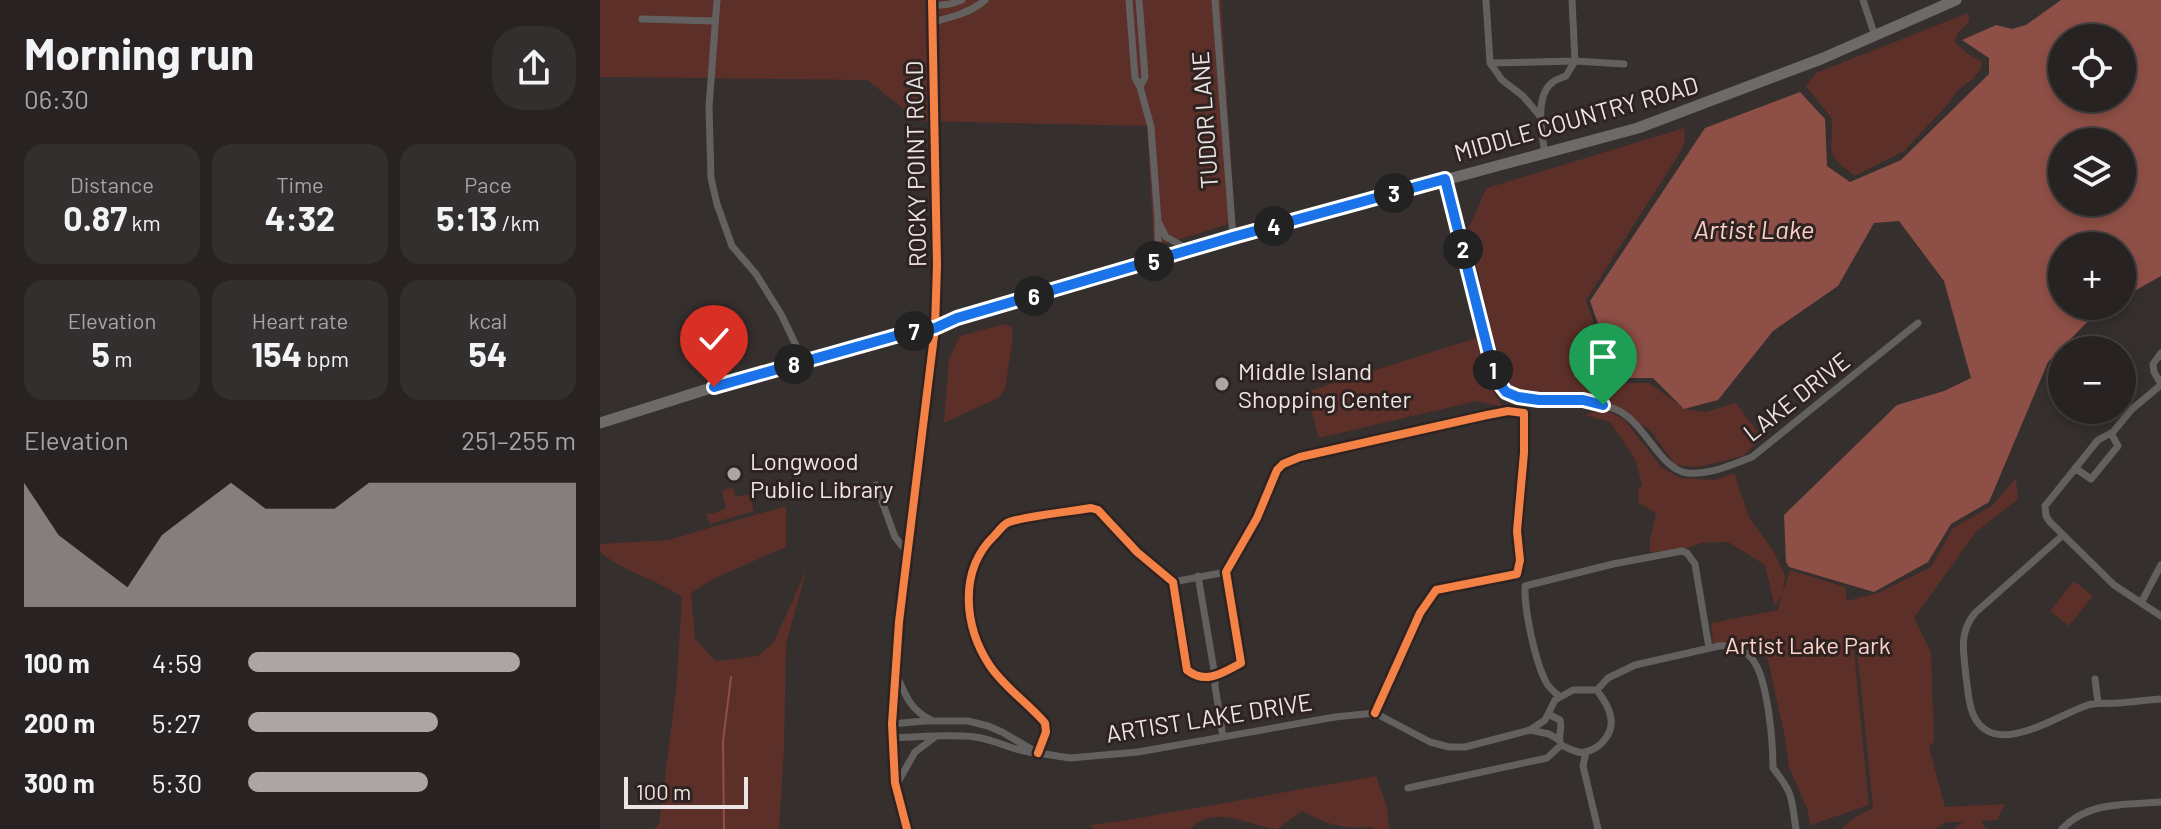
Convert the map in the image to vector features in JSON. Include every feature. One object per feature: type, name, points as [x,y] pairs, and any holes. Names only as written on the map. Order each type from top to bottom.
[{"type":"main road","name":"MIDDLE COUNTRY ROAD","points":[[600,423],[714,387],[913,331],[935,328],[957,318],[1190,249],[1638,128],[1821,59],[1956,0]]},
{"type":"main road","name":"ROCKY POINT ROAD","points":[[907,829],[896,788],[892,724],[907,552],[935,328],[937,265],[932,3]]},
{"type":"street","points":[[717,0],[709,128],[711,178],[717,204],[732,246],[756,274],[781,314],[804,362]]},
{"type":"street","points":[[932,3],[950,4],[962,0]]},
{"type":"street","points":[[933,22],[957,17],[985,0]]},
{"type":"street","points":[[1129,0],[1135,78],[1151,127],[1158,243],[1149,262]]},
{"type":"street","points":[[1139,0],[1145,77],[1140,87]]},
{"type":"street","name":"TUDOR LANE","points":[[1215,0],[1233,237]]},
{"type":"street","points":[[1486,0],[1490,63],[1502,80],[1523,96],[1540,116]]},
{"type":"street","points":[[1545,154],[1540,116],[1548,87],[1566,76],[1575,61],[1572,0]]},
{"type":"street","points":[[1863,0],[1875,37]]},
{"type":"street","points":[[642,19],[715,21]]},
{"type":"street","points":[[1490,63],[1575,61],[1624,64]]},
{"type":"street","name":"LAKE DRIVE","points":[[1445,179],[1495,378],[1506,392],[1539,400],[1583,400],[1625,413],[1667,464],[1685,473],[1720,469],[1752,457],[1918,323]]},
{"type":"street","points":[[1158,221],[1166,237],[1190,249]]},
{"type":"street","points":[[2161,353],[2153,364],[2161,384],[2132,409],[2111,433],[2098,440],[2045,506],[2050,522],[2114,585],[2161,616]]},
{"type":"street","points":[[892,738],[972,736],[998,741],[1024,752],[1038,753],[1046,732],[1045,723],[989,664],[969,616],[968,598],[974,566],[987,543],[1009,522],[1094,508],[1102,513],[1137,552],[1173,582],[1187,670],[1198,677],[1215,676],[1241,663],[1226,572],[1257,518],[1272,478],[1283,464],[1300,457],[1508,411],[1524,413],[1517,574],[1436,590],[1420,613],[1375,713],[1430,742],[1465,747],[1530,730],[1545,720],[1559,696],[1573,690],[1597,690],[1608,678],[1635,665],[1731,645],[1746,653],[1761,677],[1773,743],[1773,768],[1791,794],[1796,829]]},
{"type":"street","points":[[2075,468],[2091,479],[2118,446],[2111,433]]},
{"type":"street","points":[[876,485],[895,537],[907,552]]},
{"type":"street","points":[[2063,535],[1975,613],[1965,627],[1963,644],[1969,702],[1977,721],[1992,732],[2010,735],[2084,706],[2161,699]]},
{"type":"street","points":[[1559,696],[1547,686],[1536,656],[1524,598],[1525,586],[1682,551],[1695,564],[1709,648]]},
{"type":"street","points":[[2141,603],[2161,565]]},
{"type":"street","points":[[1173,582],[1226,572]]},
{"type":"street","points":[[1198,576],[1223,737]]},
{"type":"street","points":[[895,673],[918,714],[933,721]]},
{"type":"street","points":[[2095,679],[2098,703]]},
{"type":"street","points":[[1530,730],[1549,734],[1578,752],[1597,747],[1611,732],[1607,706],[1597,690]]},
{"type":"street","name":"ARTIST LAKE DRIVE","points":[[892,724],[968,721],[988,726],[1038,753],[1070,758],[1138,752],[1335,717],[1375,713]]},
{"type":"street","points":[[1408,788],[1547,758],[1560,742],[1562,725],[1560,720],[1548,714]]},
{"type":"street","points":[[896,788],[900,775],[915,752],[935,737]]},
{"type":"street","points":[[1586,752],[1583,766],[1598,829]]},
{"type":"street","points":[[2062,829],[2072,819],[2093,809],[2161,802]]},
{"type":"green space","points":[[600,0],[1221,0],[1235,222],[1154,247],[1147,126],[919,121],[867,80],[600,77]]},
{"type":"green space","points":[[1968,13],[1968,22],[1955,42],[1981,61],[1981,69],[1904,151],[1855,176],[1834,157],[1831,147],[1832,119],[1806,86],[1816,73]]},
{"type":"green space","points":[[1684,128],[1685,140],[1681,151],[1586,300],[1614,383],[1649,383],[1685,409],[1706,412],[1736,403],[1762,438],[1743,456],[1698,467],[1675,465],[1650,430],[1600,399],[1516,390],[1506,379],[1491,330],[1468,228],[1487,188]]},
{"type":"green space","points":[[1004,324],[1012,327],[1013,337],[1005,389],[998,398],[944,423],[949,359],[960,336]]},
{"type":"green space","points":[[1476,338],[1489,372],[1490,387],[1503,407],[1477,401],[1319,438],[1306,392]]},
{"type":"green space","name":"Artist Lake Park","points":[[1605,410],[1624,419],[1661,467],[1681,478],[1715,480],[1734,473],[1749,517],[1774,552],[1785,576],[1783,592],[1790,570],[1845,587],[1847,601],[1878,593],[1931,567],[1953,528],[1993,505],[2016,478],[2018,499],[1976,532],[1914,618],[1931,652],[1934,741],[1929,748],[1945,807],[2005,804],[1997,820],[1981,821],[1986,829],[1954,829],[1963,822],[1947,822],[1934,829],[1841,829],[1873,808],[1857,649],[1853,640],[1869,805],[1810,825],[1808,811],[1789,767],[1768,660],[1756,649],[1741,643],[1713,643],[1711,623],[1778,610],[1782,595],[1775,606],[1765,565],[1728,542],[1701,543],[1685,549],[1650,552],[1656,513],[1639,503],[1638,491],[1642,484],[1635,459],[1610,422],[1584,415]]},
{"type":"green space","points":[[733,487],[736,497],[749,494],[754,511],[710,524],[706,514],[726,508],[722,491]]},
{"type":"green space","points":[[786,506],[786,547],[715,578],[691,593],[695,639],[716,661],[758,656],[774,642],[807,568],[786,644],[779,829],[654,829],[659,824],[676,691],[682,597],[609,559],[600,552],[600,544],[668,540]]},
{"type":"green space","points":[[2074,581],[2093,596],[2069,626],[2050,611]]},
{"type":"green space","points":[[1376,776],[1387,807],[1389,829],[1336,825],[1302,811],[1277,829],[1221,817],[1200,821],[1190,829],[1094,829],[1090,825],[1122,821]]},
{"type":"water","name":"Artist Lake","points":[[2061,0],[2161,0],[2161,276],[2136,290],[2136,232],[2048,232],[2048,320],[2089,320],[2073,336],[2048,336],[2048,362],[1989,502],[1951,524],[1928,562],[1874,592],[1789,567],[1786,562],[1784,515],[1897,405],[1944,391],[1971,378],[1944,281],[1899,221],[1874,223],[1838,286],[1773,331],[1718,400],[1684,409],[1653,378],[1617,378],[1590,301],[1705,128],[1800,92],[1825,119],[1827,166],[1850,182],[1901,160],[1989,74],[1989,58],[1962,40],[1996,25],[2012,29],[2026,25]]},
{"type":"waterway","points":[[724,829],[723,741],[731,677]]},
{"type":"cycle path","points":[[907,829],[895,783],[892,724],[899,622],[935,328],[937,265],[932,0]]},
{"type":"cycle path","points":[[1038,753],[1046,732],[1045,723],[990,666],[981,651],[970,617],[970,582],[975,566],[982,550],[1005,524],[1047,514],[1091,508],[1098,510],[1137,552],[1173,582],[1187,670],[1201,677],[1214,676],[1241,663],[1226,572],[1257,518],[1277,470],[1283,464],[1300,457],[1487,415],[1508,411],[1524,413],[1517,574],[1436,590],[1420,613],[1375,713]]},
{"type":"place","name":"Middle Island Shopping Center","points":[[1222,384]]},
{"type":"place","name":"Longwood Public Library","points":[[734,474]]},
{"type":"route","points":[[714,387],[913,331],[935,328],[957,318],[1233,237],[1445,179],[1495,378],[1506,392],[1518,397],[1583,400],[1603,405]]}]
